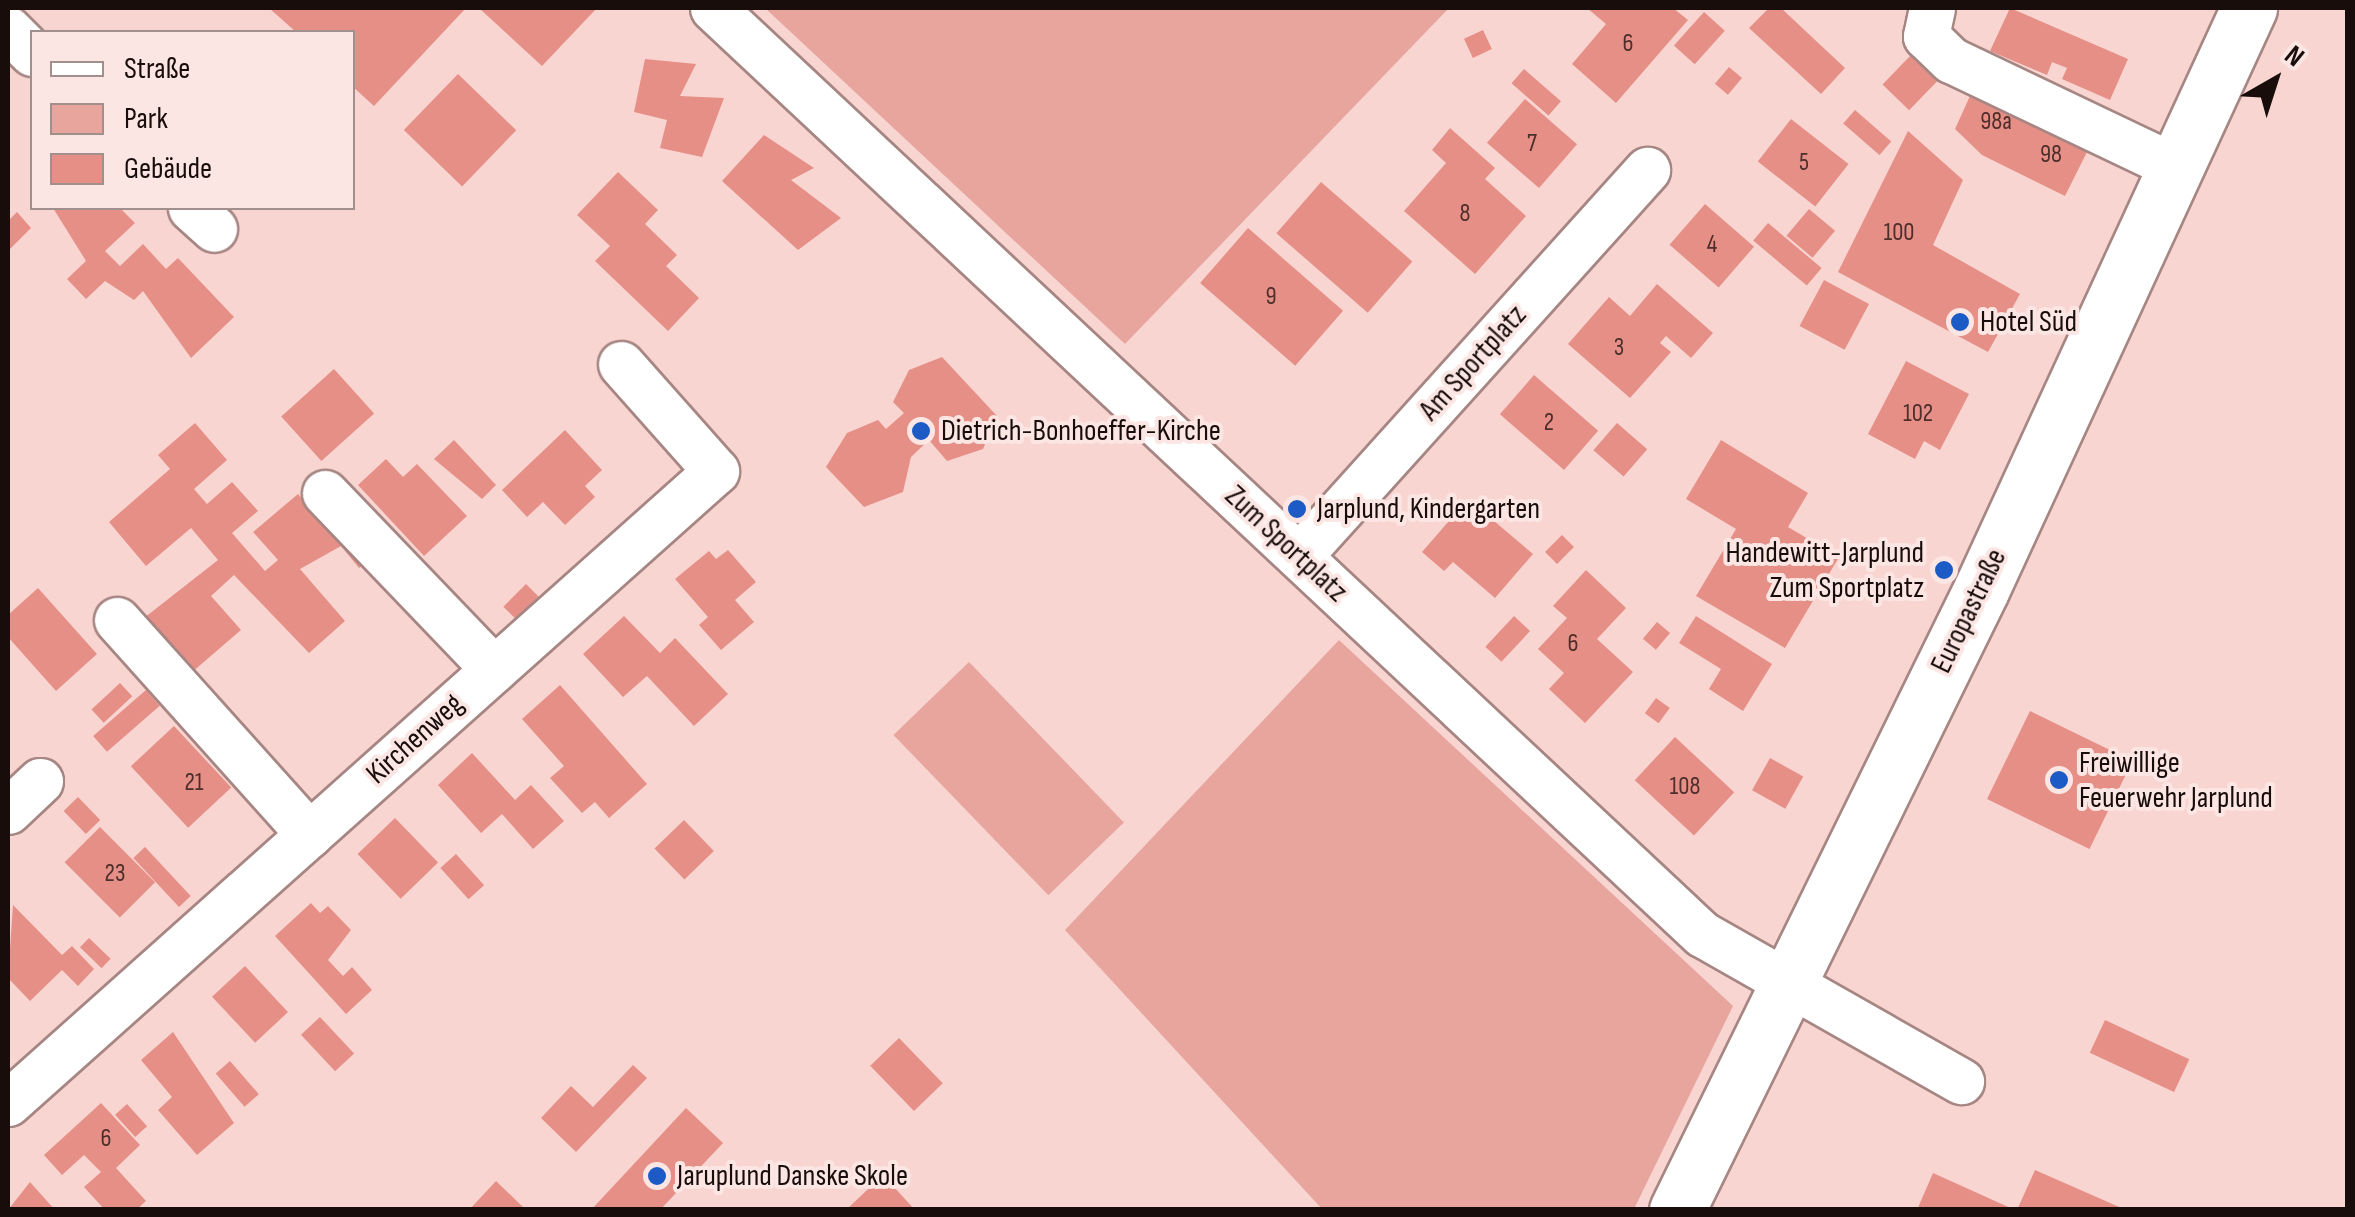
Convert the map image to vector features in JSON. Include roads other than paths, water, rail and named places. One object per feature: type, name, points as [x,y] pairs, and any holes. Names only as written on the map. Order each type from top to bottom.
[{"type":"main road","name":"Europastraße","points":[[1678,1210],[1784,983],[1981,590],[2249,8]]},
{"type":"street","name":"Zum Sportplatz","points":[[713,8],[1702,934],[1961,1082]]},
{"type":"street","points":[[1932,8],[1926,36],[1951,60],[2173,166]]},
{"type":"street","points":[[8,29],[30,51]]},
{"type":"street","name":"Am Sportplatz","points":[[1300,556],[1648,170]]},
{"type":"street","name":"Kirchenweg","points":[[8,1103],[716,470],[621,364]]},
{"type":"street","points":[[325,493],[494,669]]},
{"type":"street","points":[[117,620],[309,834]]},
{"type":"place","name":"Hotel Süd","points":[[1960,322]]},
{"type":"place","name":"Dietrich-Bonhoeffer-Kirche","points":[[921,431]]},
{"type":"place","name":"Jarplund, Kindergarten","points":[[1297,509]]},
{"type":"place","name":"Handewitt-Jarplund Zum Sportplatz","points":[[1944,570]]},
{"type":"place","name":"Freiwillige Feuerwehr Jarplund","points":[[2059,780]]},
{"type":"place","name":"Jaruplund Danske Skole","points":[[657,1176]]}]
